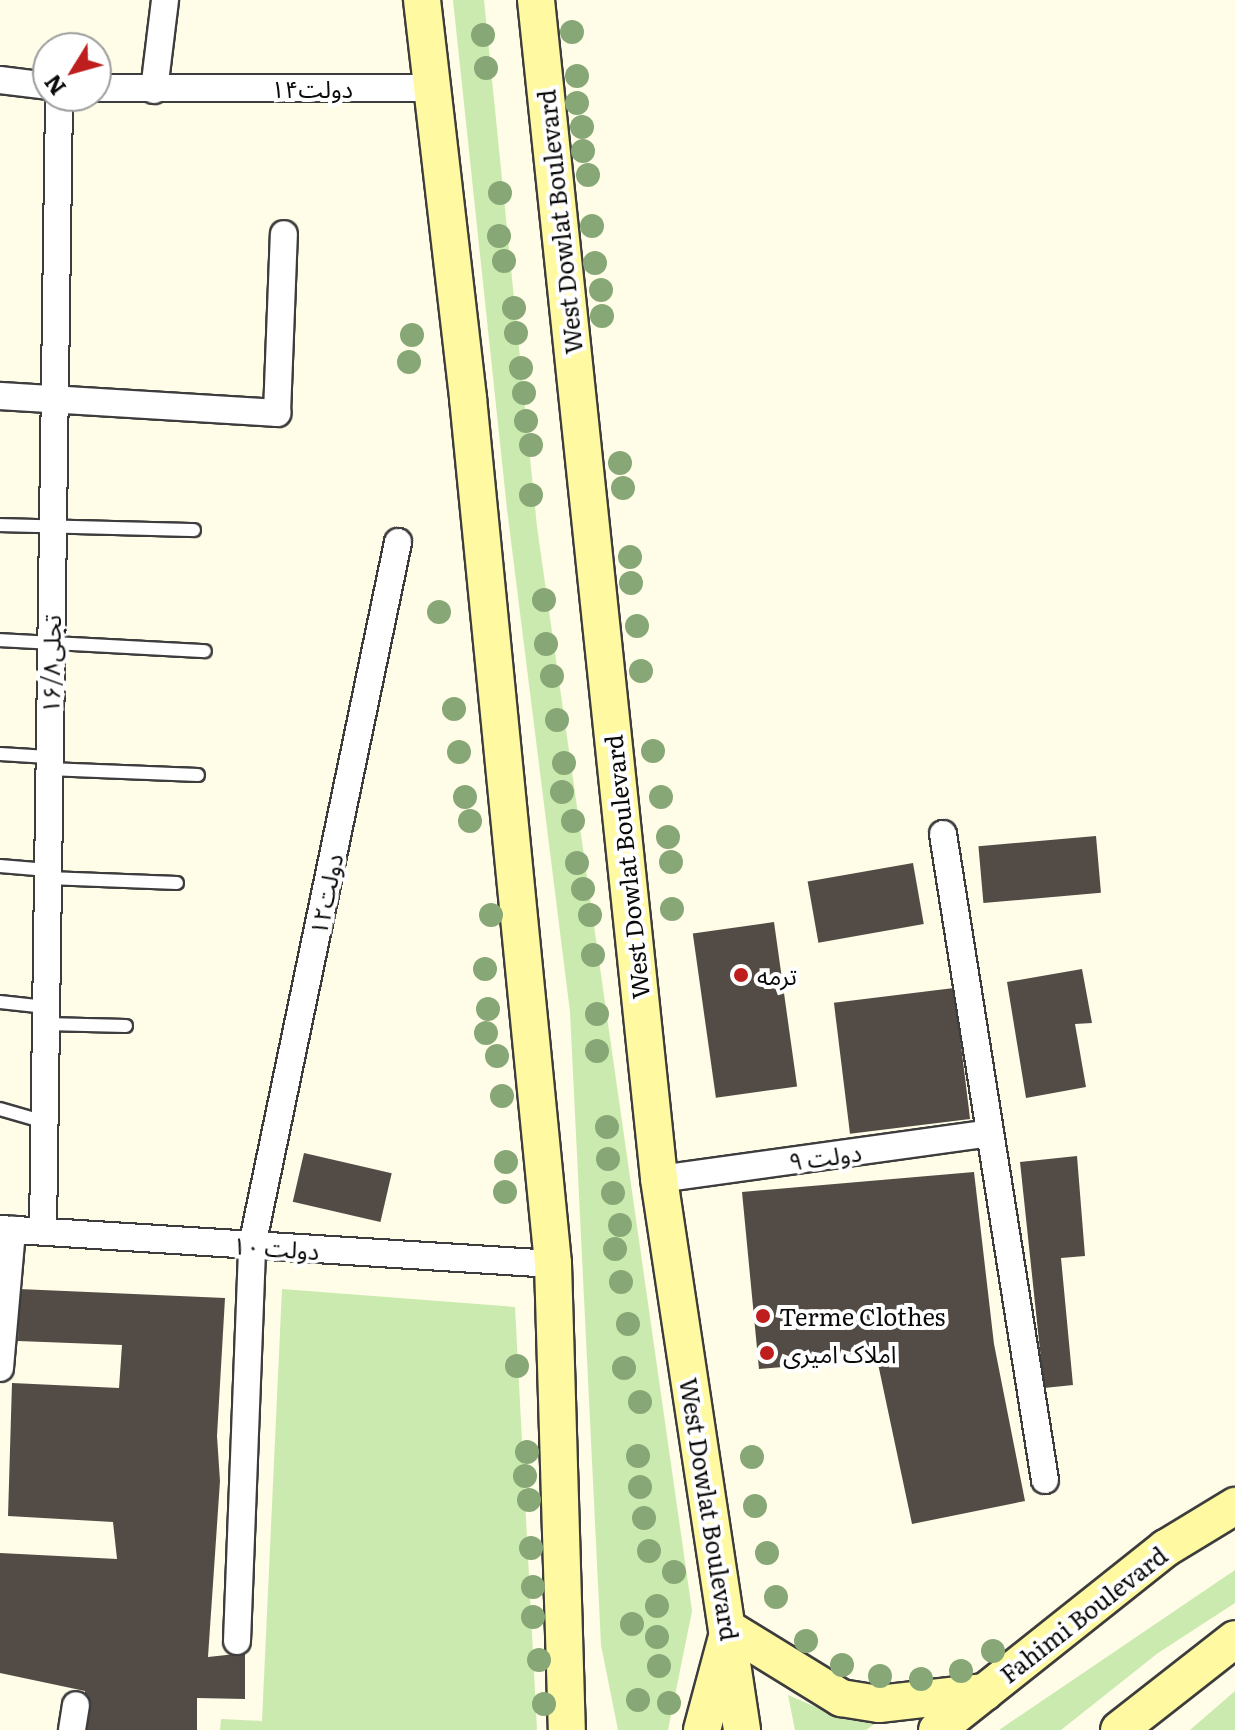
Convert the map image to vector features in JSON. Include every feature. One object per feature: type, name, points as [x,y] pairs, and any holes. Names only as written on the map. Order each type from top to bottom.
[{"type":"main road","points":[[422,0],[428,88],[468,398],[553,1264],[567,1730]]},
{"type":"main road","name":"West Dowlat Boulevard","points":[[536,0],[659,1179],[742,1730]]},
{"type":"main road","name":"Fahimi Boulevard","points":[[937,1730],[1166,1548],[1235,1506]]},
{"type":"main road","points":[[702,1730],[729,1629],[841,1698],[879,1704],[985,1692]]},
{"type":"main road","points":[[1119,1730],[1235,1639]]},
{"type":"main road","points":[[567,1692],[588,1730]]},
{"type":"street","points":[[154,90],[165,0]]},
{"type":"street","points":[[0,80],[32,84]]},
{"type":"street","name":"۱۴دولت","points":[[112,89],[428,88]]},
{"type":"street","name":"تجلی۱۶/۸","points":[[43,1231],[59,112]]},
{"type":"street","points":[[0,396],[277,413],[284,234]]},
{"type":"street","name":"۱۲دولت","points":[[237,1641],[252,1246],[398,542]]},
{"type":"street","points":[[943,834],[1045,1480]]},
{"type":"street","name":"۹ دولت","points":[[659,1179],[990,1133]]},
{"type":"street","points":[[0,1368],[6,1229]]},
{"type":"street","name":"۱۰ دولت","points":[[6,1229],[553,1264]]},
{"type":"lane","points":[[0,525],[194,530]]},
{"type":"lane","points":[[0,640],[205,651]]},
{"type":"lane","points":[[0,754],[48,763],[198,775]]},
{"type":"lane","points":[[0,866],[48,874],[177,883]]},
{"type":"lane","points":[[0,1002],[46,1016],[126,1026]]},
{"type":"lane","points":[[0,1109],[45,1122]]},
{"type":"green space","points":[[453,0],[484,0],[537,527],[692,1611],[668,1730],[618,1730],[601,1645],[570,1012],[507,509]]},
{"type":"green space","points":[[282,1289],[515,1307],[537,1730],[220,1730],[221,1719],[262,1721]]},
{"type":"green space","points":[[1235,1570],[1235,1603],[1158,1653],[1061,1730],[999,1730]]},
{"type":"green space","points":[[1235,1691],[1235,1730],[1190,1730]]},
{"type":"green space","points":[[788,1695],[825,1711],[881,1719],[866,1730],[795,1730]]},
{"type":"building","points":[[1096,836],[1101,893],[983,903],[978,846]]},
{"type":"building","points":[[913,863],[924,924],[818,943],[808,882]]},
{"type":"building","points":[[774,922],[797,1086],[716,1098],[693,933]]},
{"type":"building","points":[[1082,969],[1092,1023],[1075,1024],[1086,1087],[1026,1098],[1007,982]]},
{"type":"building","points":[[954,988],[970,1119],[850,1134],[834,1003]]},
{"type":"building","points":[[304,1153],[392,1173],[380,1222],[293,1202]]},
{"type":"building","points":[[1077,1156],[1085,1256],[1061,1258],[1073,1385],[1044,1388],[1020,1162]]},
{"type":"building","points":[[974,1172],[994,1344],[1025,1501],[912,1524],[877,1359],[759,1369],[742,1192]]},
{"type":"building","points":[[19,1289],[225,1298],[217,1436],[220,1481],[208,1657],[245,1653],[245,1699],[197,1698],[197,1730],[82,1730],[85,1691],[0,1673],[0,1553],[117,1559],[113,1522],[8,1516],[12,1383],[119,1388],[122,1345],[18,1341]]},
{"type":"place","name":"ترمه","points":[[741,975]]},
{"type":"place","name":"Terme Clothes","points":[[763,1316]]},
{"type":"place","name":"املاک امیری","points":[[767,1353]]}]
